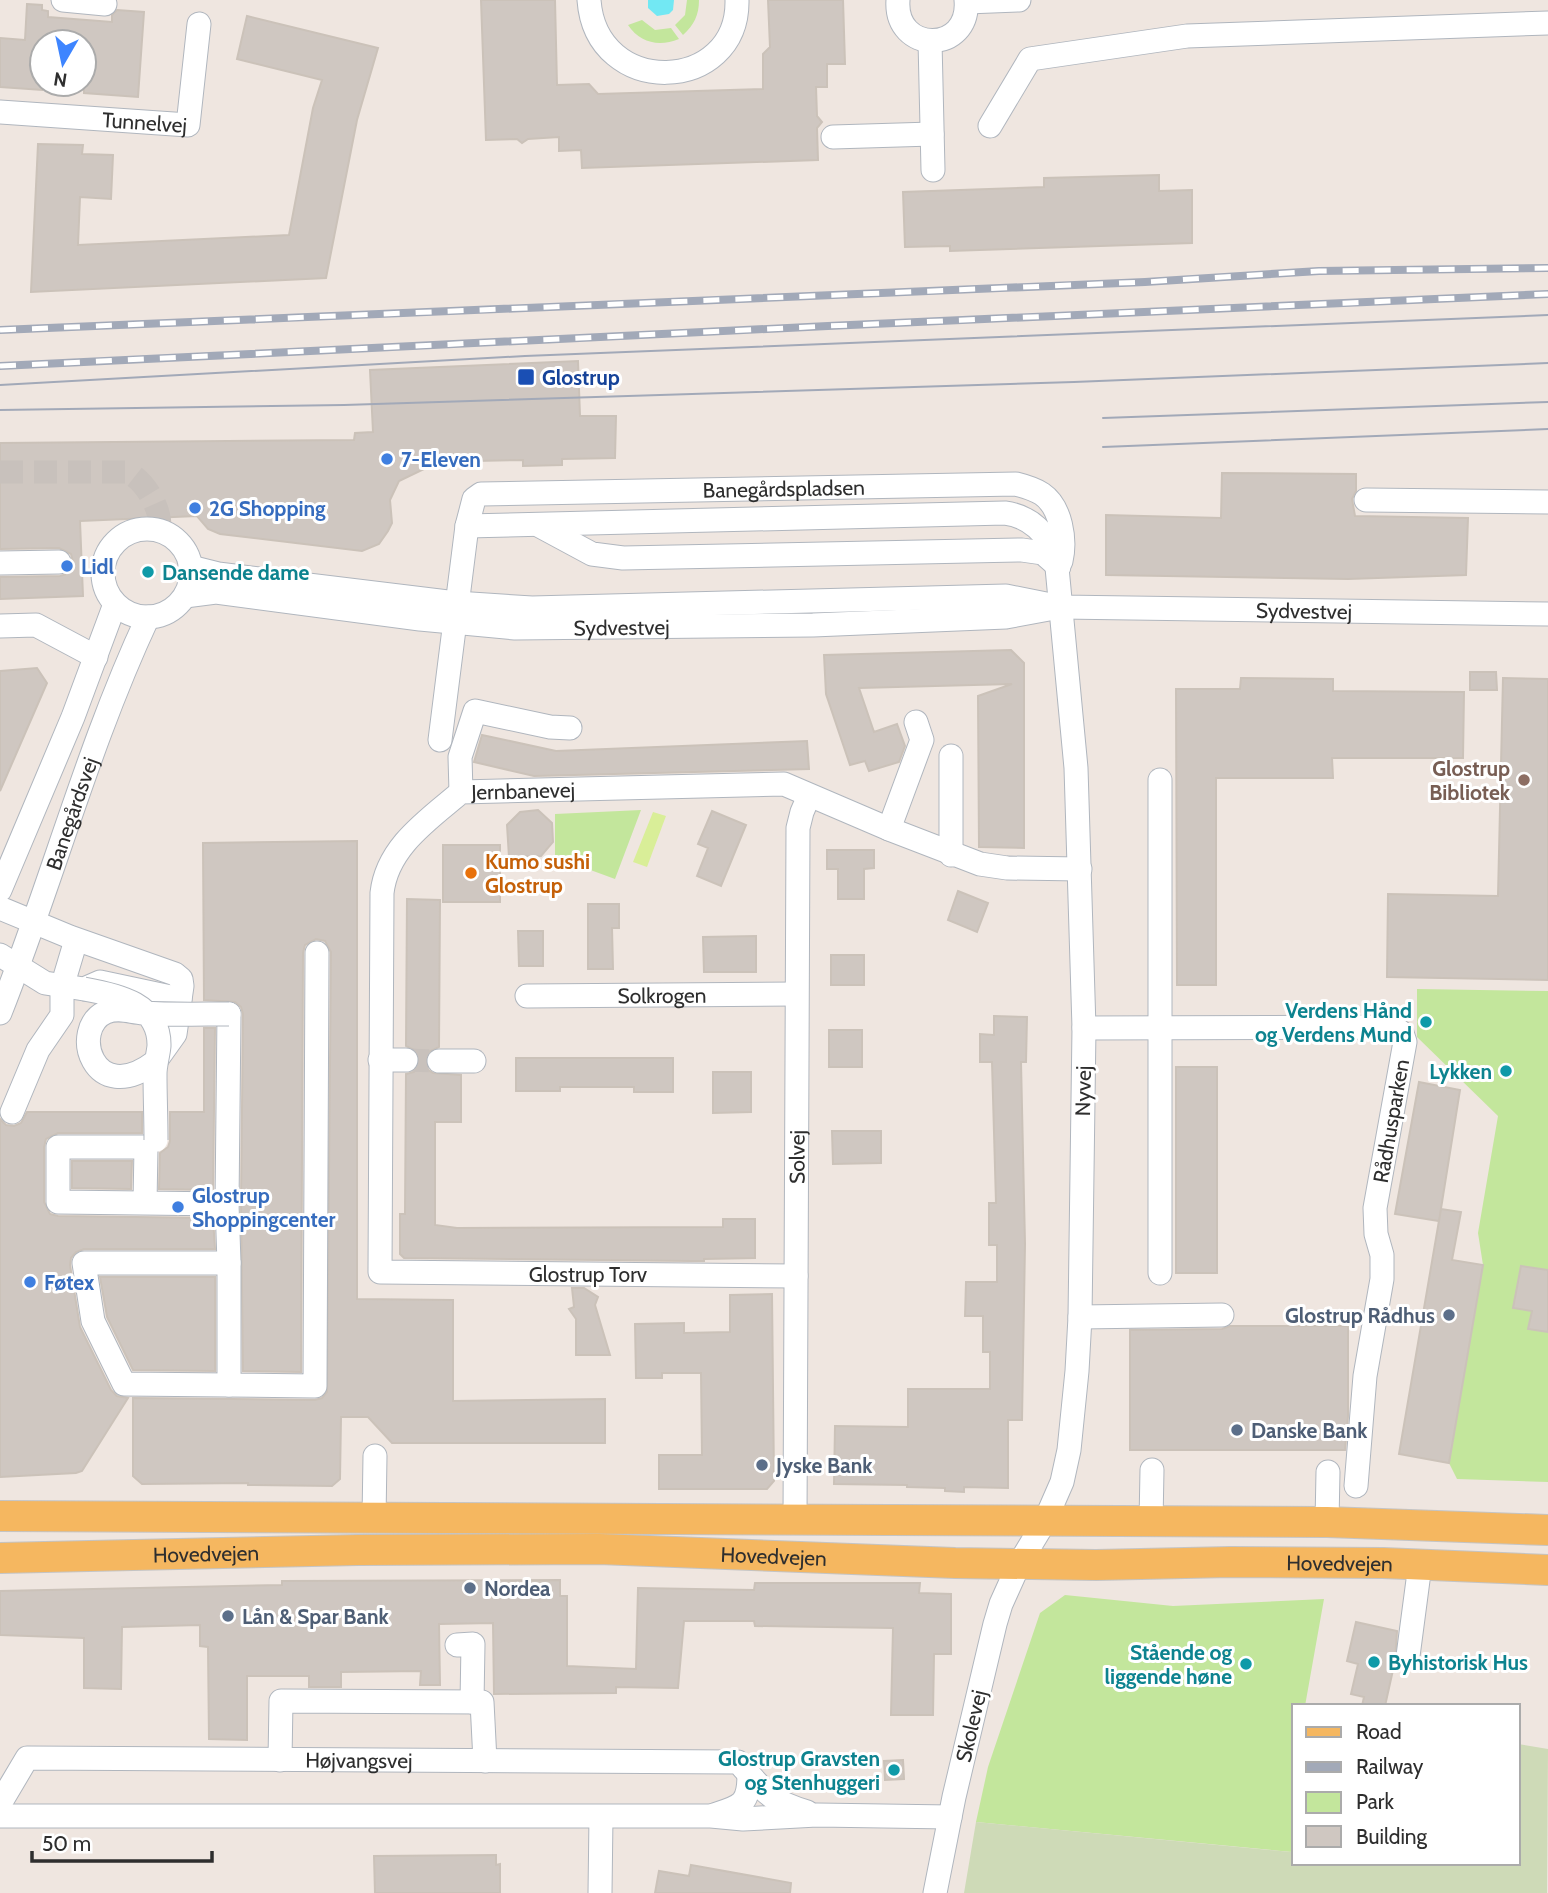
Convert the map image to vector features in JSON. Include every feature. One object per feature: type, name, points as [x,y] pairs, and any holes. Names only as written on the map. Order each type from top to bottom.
[{"type":"main road","name":"Hovedvejen","points":[[0,1516],[1327,1522],[1548,1530]]},
{"type":"main road","name":"Hovedvejen","points":[[0,1558],[358,1550],[599,1549],[1019,1564],[1420,1564],[1548,1570]]},
{"type":"street","points":[[63,0],[106,4]]},
{"type":"street","points":[[589,0],[596,30],[613,53],[637,69],[666,73],[694,67],[718,50],[733,25],[737,0]]},
{"type":"street","points":[[898,0],[897,10],[908,31],[918,38],[930,41],[942,40],[961,26],[966,14],[966,1],[1019,0]]},
{"type":"street","points":[[990,126],[1030,59],[1186,36],[1548,23]]},
{"type":"street","name":"Tunnelvej","points":[[0,112],[188,125],[199,24]]},
{"type":"street","points":[[930,41],[933,170]]},
{"type":"street","points":[[833,136],[932,134]]},
{"type":"street","name":"Banegårdspladsen","points":[[440,740],[467,526],[474,499],[481,494],[1016,484],[1043,495],[1053,508],[1061,525],[1064,547],[1059,567]]},
{"type":"street","points":[[1366,500],[1548,502]]},
{"type":"street","name":"Banegårdspladsen","points":[[467,526],[1004,513],[1019,516],[1036,526],[1053,548],[1059,567],[1061,607]]},
{"type":"street","name":"Banegårdspladsen","points":[[537,525],[550,529],[576,547],[592,554],[615,558],[1021,550],[1042,553],[1059,567]]},
{"type":"street","points":[[151,529],[165,533],[181,545],[190,567],[185,596],[169,611],[148,617],[130,614],[115,604],[104,587],[105,558],[115,542],[131,531],[151,529]]},
{"type":"street","points":[[0,563],[59,562]]},
{"type":"street","name":"Sydvestvej","points":[[190,567],[455,613],[514,628],[813,625],[1006,617],[1061,607],[1548,614]]},
{"type":"street","name":"Sydvestvej","points":[[185,596],[216,592],[455,613]]},
{"type":"street","name":"Banegårdsvej","points":[[0,890],[49,777],[115,604]]},
{"type":"street","name":"Nyvej","points":[[1019,1564],[1045,1521],[1062,1482],[1069,1450],[1080,1317],[1084,1028],[1080,869],[1076,768],[1061,607]]},
{"type":"street","name":"Banegårdsvej","points":[[0,1013],[9,961],[34,922],[126,664],[148,617]]},
{"type":"street","points":[[0,626],[36,625],[96,657]]},
{"type":"street","points":[[461,792],[460,757],[475,711],[550,727],[570,728]]},
{"type":"street","points":[[889,830],[922,740],[916,722]]},
{"type":"street","points":[[951,756],[951,855]]},
{"type":"street","points":[[1160,780],[1160,1273]]},
{"type":"street","name":"Jernbanevej","points":[[380,1272],[383,879],[402,845],[461,792],[784,784],[951,855],[993,867],[1080,869]]},
{"type":"street","name":"Solvej","points":[[795,1521],[798,828],[809,796]]},
{"type":"street","points":[[0,908],[76,940],[175,974],[181,979],[180,999],[174,1034],[155,1062],[134,1076],[122,1078],[100,1069],[93,1061],[88,1036],[99,1016],[108,1011],[122,1009],[141,1013],[229,1014],[229,1385]]},
{"type":"street","points":[[12,1112],[38,1050],[62,1015],[73,988],[76,940]]},
{"type":"street","points":[[229,1263],[84,1263],[93,1321],[124,1384],[314,1386],[317,953]]},
{"type":"street","points":[[9,961],[45,984],[112,994],[131,1002],[152,1018],[159,1046],[155,1071],[156,1140],[150,1203]]},
{"type":"street","points":[[73,988],[100,982],[180,999]]},
{"type":"street","name":"Solkrogen","points":[[527,996],[796,994]]},
{"type":"street","name":"Rådhusparken","points":[[1084,1028],[1394,1027],[1402,1033],[1405,1042],[1375,1208],[1382,1279],[1365,1376],[1356,1486]]},
{"type":"street","points":[[380,1060],[406,1060]]},
{"type":"street","points":[[439,1060],[474,1061]]},
{"type":"street","points":[[150,1203],[146,1147],[58,1147],[58,1202],[227,1204]]},
{"type":"street","name":"Glostrup Torv","points":[[380,1272],[796,1276]]},
{"type":"street","points":[[1080,1317],[1222,1315]]},
{"type":"street","points":[[374,1519],[375,1455]]},
{"type":"street","points":[[1151,1522],[1152,1470]]},
{"type":"street","points":[[1327,1522],[1328,1472]]},
{"type":"street","name":"Skolevej","points":[[935,1893],[995,1625],[1001,1604],[1019,1564]]},
{"type":"street","points":[[1408,1656],[1420,1564]]},
{"type":"street","points":[[457,1644],[474,1644],[472,1702]]},
{"type":"street","points":[[280,1760],[281,1701],[482,1702],[485,1761]]},
{"type":"street","name":"Højvangsvej","points":[[817,1815],[774,1800],[738,1762],[27,1758],[1,1802],[0,1814],[711,1816],[743,1819],[817,1815],[950,1817]]},
{"type":"street","name":"Højvangsvej","points":[[711,1816],[742,1804],[748,1792],[749,1774]]},
{"type":"street","points":[[600,1893],[601,1817]]},
{"type":"green space","points":[[687,0],[699,0],[699,5],[695,19],[683,35],[675,25],[685,15]]},
{"type":"green space","points":[[642,20],[655,30],[671,28],[679,39],[657,43],[638,36],[628,25]]},
{"type":"green space","points":[[641,810],[615,879],[555,857],[555,814]]},
{"type":"green space","points":[[653,812],[666,816],[647,867],[633,862]]},
{"type":"green space","points":[[1417,989],[1548,991],[1548,1482],[1457,1479],[1449,1463],[1483,1265],[1478,1233],[1498,1116],[1417,1037]]},
{"type":"green space","points":[[1065,1595],[1173,1606],[1324,1599],[1305,1704],[1292,1704],[1292,1852],[976,1822],[988,1767],[1040,1613]]},
{"type":"green space","points":[[1520,1744],[1548,1749],[1547,1893],[964,1893],[976,1822],[1291,1852],[1292,1841],[1292,1865],[1520,1865]]},
{"type":"water","points":[[648,0],[674,0],[673,10],[669,14],[657,16],[648,8]]},
{"type":"building","points":[[481,0],[555,0],[557,85],[589,84],[598,94],[763,89],[763,54],[770,47],[768,0],[843,0],[845,64],[827,64],[827,87],[816,87],[817,116],[822,122],[817,128],[818,160],[582,168],[581,150],[559,151],[559,137],[528,139],[522,143],[517,139],[486,140]]},
{"type":"building","points":[[27,4],[42,5],[42,10],[48,11],[48,17],[112,22],[112,15],[117,10],[144,12],[138,97],[98,94],[98,28],[28,28],[28,89],[0,87],[0,38],[25,40]]},
{"type":"building","points":[[247,16],[378,48],[357,120],[326,278],[31,292],[38,144],[83,145],[82,154],[113,155],[111,199],[80,197],[78,245],[289,235],[313,108],[322,80],[237,59]]},
{"type":"building","points":[[1159,175],[1159,191],[1192,190],[1192,243],[950,251],[950,246],[905,247],[903,192],[1044,187],[1044,178]]},
{"type":"building","name":"2G Shopping","points":[[578,361],[580,416],[616,416],[615,458],[562,459],[562,465],[523,466],[523,460],[474,461],[474,465],[428,467],[399,481],[390,500],[392,523],[388,531],[379,544],[362,551],[220,534],[208,529],[197,516],[80,521],[83,596],[0,599],[0,577],[60,576],[67,574],[73,562],[71,554],[59,548],[0,549],[0,443],[354,440],[355,433],[373,432],[370,370]]},
{"type":"building","points":[[1222,473],[1356,474],[1356,491],[1352,499],[1355,516],[1468,518],[1466,575],[1348,579],[1106,575],[1106,515],[1221,518]]},
{"type":"building","points":[[1011,650],[1024,663],[1024,848],[979,847],[978,696],[1012,684],[859,688],[874,732],[897,724],[905,746],[899,762],[869,771],[865,761],[850,765],[826,694],[824,655]]},
{"type":"building","points":[[37,668],[47,683],[0,791],[0,671]]},
{"type":"building","points":[[1470,672],[1496,672],[1497,690],[1470,690]]},
{"type":"building","points":[[1241,678],[1333,679],[1333,691],[1464,692],[1463,758],[1332,758],[1333,778],[1216,778],[1216,985],[1177,985],[1176,689],[1240,689]]},
{"type":"building","points":[[1503,678],[1548,679],[1548,980],[1387,977],[1388,894],[1498,896]]},
{"type":"building","points":[[482,735],[556,751],[807,741],[809,769],[534,776],[474,762]]},
{"type":"building","points":[[538,810],[552,823],[553,842],[541,856],[509,857],[507,825],[520,812]]},
{"type":"building","points":[[712,811],[746,825],[721,886],[697,876],[708,848],[698,844]]},
{"type":"building","points":[[357,841],[357,1299],[453,1300],[453,1401],[605,1399],[605,1443],[392,1443],[368,1417],[341,1417],[340,1479],[332,1486],[248,1483],[142,1484],[133,1476],[133,1398],[315,1400],[322,1398],[327,1392],[331,952],[325,941],[316,939],[305,945],[303,953],[301,1372],[243,1371],[243,1014],[241,1007],[235,1002],[204,1000],[203,843]]},
{"type":"building","name":"Kumo sushi Glostrup","points":[[443,845],[500,845],[500,902],[443,902]]},
{"type":"building","points":[[827,850],[874,850],[874,868],[864,869],[864,899],[838,899],[838,869],[827,869]]},
{"type":"building","points":[[958,891],[988,903],[977,932],[948,920]]},
{"type":"building","points":[[407,899],[440,900],[439,1047],[427,1053],[425,1062],[427,1069],[433,1073],[461,1075],[461,1122],[435,1122],[435,1225],[457,1228],[723,1227],[723,1219],[755,1219],[755,1258],[691,1261],[404,1258],[400,1254],[400,1214],[405,1214],[406,1074],[414,1072],[420,1061],[418,1052],[406,1046]]},
{"type":"building","points":[[588,904],[619,904],[619,928],[612,928],[613,969],[588,969]]},
{"type":"building","points":[[518,931],[543,931],[543,966],[519,966]]},
{"type":"building","points":[[756,936],[756,972],[704,972],[703,937]]},
{"type":"building","points":[[831,955],[864,955],[864,985],[831,985]]},
{"type":"building","points":[[994,1016],[1027,1017],[1026,1062],[1021,1062],[1025,1244],[1022,1420],[1008,1420],[1008,1488],[964,1487],[964,1492],[907,1485],[834,1484],[835,1426],[908,1427],[908,1389],[990,1389],[990,1352],[983,1352],[983,1316],[965,1316],[966,1282],[997,1282],[997,1245],[989,1245],[989,1203],[996,1203],[992,1062],[980,1062],[980,1034],[994,1035]]},
{"type":"building","points":[[204,1028],[215,1028],[213,1190],[159,1189],[160,1153],[168,1147],[170,1141],[170,1112],[204,1112]]},
{"type":"building","points":[[829,1030],[862,1030],[862,1067],[829,1067]]},
{"type":"building","points":[[516,1058],[673,1058],[673,1092],[634,1092],[634,1087],[560,1087],[560,1091],[516,1091]]},
{"type":"building","points":[[1176,1067],[1217,1067],[1217,1273],[1176,1273]]},
{"type":"building","points":[[713,1072],[751,1072],[751,1112],[713,1113]]},
{"type":"building","points":[[1419,1082],[1460,1090],[1439,1221],[1395,1214]]},
{"type":"building","points":[[27,1112],[142,1112],[142,1133],[58,1133],[46,1139],[44,1202],[50,1214],[213,1218],[215,1249],[84,1249],[76,1252],[70,1265],[80,1327],[111,1390],[117,1396],[128,1398],[82,1471],[0,1477],[0,1119],[6,1125],[14,1126],[21,1123]]},
{"type":"building","points":[[832,1131],[881,1131],[881,1163],[833,1164]]},
{"type":"building","points":[[72,1161],[132,1161],[131,1189],[72,1188]]},
{"type":"building","name":"Glostrup Rådhus","points":[[1441,1209],[1461,1212],[1452,1260],[1483,1265],[1449,1463],[1399,1454]]},
{"type":"building","points":[[1521,1266],[1548,1270],[1548,1332],[1528,1329],[1532,1311],[1513,1308]]},
{"type":"building","points":[[100,1277],[215,1277],[215,1371],[133,1370],[107,1317]]},
{"type":"building","points":[[572,1288],[584,1288],[598,1297],[595,1305],[610,1355],[576,1355],[576,1319],[569,1309],[574,1307]]},
{"type":"building","points":[[772,1294],[774,1481],[767,1489],[659,1489],[659,1455],[702,1455],[701,1373],[662,1373],[662,1378],[636,1378],[635,1324],[684,1323],[684,1333],[730,1332],[730,1295]]},
{"type":"building","points":[[1230,1326],[1348,1326],[1348,1416],[1345,1450],[1130,1450],[1130,1330],[1222,1329]]},
{"type":"building","points":[[560,1580],[560,1596],[567,1596],[567,1666],[636,1669],[638,1588],[754,1590],[755,1583],[920,1583],[919,1593],[951,1594],[951,1654],[934,1654],[933,1715],[891,1715],[893,1628],[755,1626],[754,1621],[684,1621],[678,1688],[616,1687],[616,1693],[494,1694],[493,1623],[439,1624],[440,1685],[420,1685],[421,1671],[341,1672],[341,1687],[309,1687],[309,1676],[247,1676],[247,1740],[209,1739],[208,1647],[200,1646],[200,1625],[122,1627],[121,1689],[84,1688],[84,1638],[0,1635],[0,1591],[282,1585],[282,1581]]},
{"type":"building","name":"Byhistorisk Hus","points":[[1356,1622],[1397,1631],[1395,1661],[1385,1704],[1362,1704],[1364,1697],[1351,1694],[1358,1664],[1347,1661]]},
{"type":"building","name":"Glostrup Gravsten og Stenhuggeri","points":[[903,1760],[904,1779],[885,1780],[884,1761]]},
{"type":"building","points":[[496,1855],[496,1865],[500,1864],[500,1893],[375,1893],[374,1856]]},
{"type":"building","points":[[691,1865],[791,1883],[790,1893],[655,1893],[659,1871],[689,1876]]},
{"type":"tunnel","points":[[0,472],[127,472],[140,482],[151,497],[158,514],[160,531]]},
{"type":"tunnel","points":[[406,1060],[439,1061]]},
{"type":"tram line","points":[[0,385],[525,356],[1548,315]]},
{"type":"tram line","points":[[0,410],[344,405],[1074,382],[1548,363]]},
{"type":"tram line","points":[[1103,418],[1548,402]]},
{"type":"tram line","points":[[1103,447],[1548,429]]},
{"type":"railway","points":[[0,330],[1145,282],[1319,271],[1548,268]]},
{"type":"railway","points":[[0,366],[1548,294]]},
{"type":"place","name":"Glostrup","points":[[526,377]]},
{"type":"place","name":"7-Eleven","points":[[387,459]]},
{"type":"place","name":"2G Shopping","points":[[195,508]]},
{"type":"place","name":"Lidl","points":[[67,566]]},
{"type":"place","name":"Dansende dame","points":[[148,572]]},
{"type":"place","name":"Glostrup Bibliotek","points":[[1524,780]]},
{"type":"place","name":"Kumo sushi Glostrup","points":[[471,873]]},
{"type":"place","name":"Verdens Hånd og Verdens Mund","points":[[1426,1022]]},
{"type":"place","name":"Lykken","points":[[1506,1071]]},
{"type":"place","name":"Glostrup Shoppingcenter","points":[[178,1207]]},
{"type":"place","name":"Føtex","points":[[30,1282]]},
{"type":"place","name":"Glostrup Rådhus","points":[[1449,1315]]},
{"type":"place","name":"Danske Bank","points":[[1237,1430]]},
{"type":"place","name":"Jyske Bank","points":[[762,1465]]},
{"type":"place","name":"Nordea","points":[[470,1588]]},
{"type":"place","name":"Lån & Spar Bank","points":[[228,1616]]},
{"type":"place","name":"Byhistorisk Hus","points":[[1374,1662]]},
{"type":"place","name":"Stående og liggende høne","points":[[1246,1664]]},
{"type":"place","name":"Glostrup Gravsten og Stenhuggeri","points":[[894,1770]]}]
